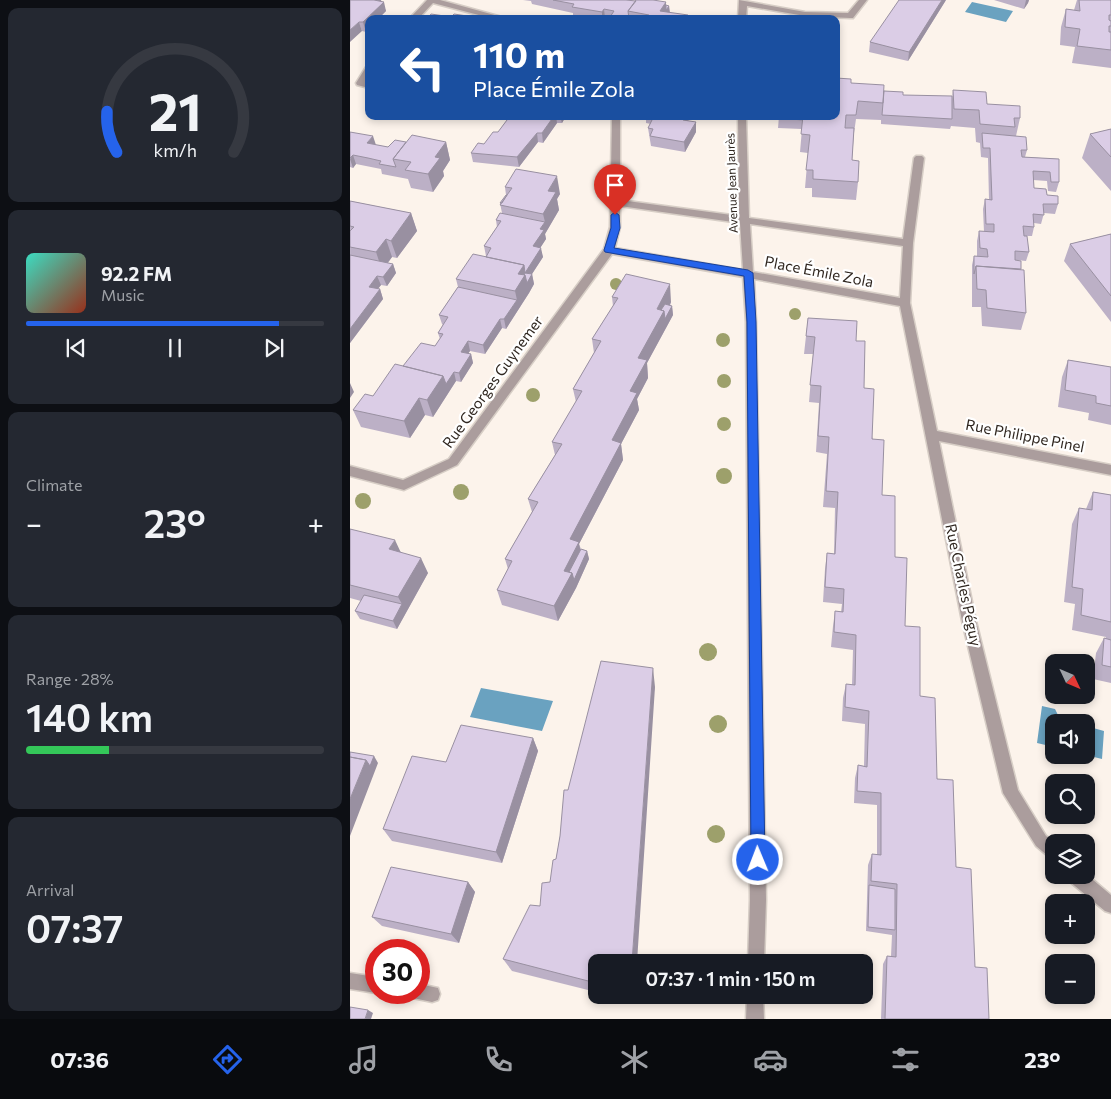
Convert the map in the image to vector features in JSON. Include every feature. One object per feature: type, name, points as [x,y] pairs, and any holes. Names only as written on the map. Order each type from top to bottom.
[{"type":"street","points":[[416,15],[432,0],[490,15]]},
{"type":"street","points":[[840,16],[850,16],[862,0]]},
{"type":"street","points":[[742,15],[743,2],[804,14],[827,15]]},
{"type":"street","points":[[365,75],[360,83],[365,84]]},
{"type":"street","name":"Rue Georges Guynemer","points":[[350,471],[404,485],[454,462],[609,250],[615,228],[616,120]]},
{"type":"street","name":"Avenue Jean Jaurès","points":[[742,120],[742,181],[752,322],[758,900],[756,954]]},
{"type":"street","points":[[905,303],[908,243],[919,158]]},
{"type":"street","points":[[615,202],[908,243]]},
{"type":"street","name":"Place Émile Zola","points":[[609,250],[748,273],[795,285],[905,303]]},
{"type":"street","name":"Rue Charles Péguy","points":[[905,303],[969,621],[1012,793],[1045,845]]},
{"type":"street","name":"Rue Philippe Pinel","points":[[932,435],[1111,470]]},
{"type":"street","points":[[1086,884],[1111,905]]},
{"type":"street","points":[[350,981],[365,983]]},
{"type":"street","points":[[754,1019],[755,1004]]},
{"type":"water","points":[[972,2],[1013,11],[1006,22],[965,12]]},
{"type":"water","points":[[481,688],[553,701],[542,731],[470,717]]},
{"type":"water","points":[[1042,706],[1055,709],[1058,714],[1045,714],[1045,745],[1037,743]]},
{"type":"water","points":[[1095,728],[1104,731],[1102,759],[1095,757]]},
{"type":"building","points":[[350,0],[384,2],[370,15],[365,15],[363,22],[359,22],[350,30]]},
{"type":"building","points":[[553,0],[636,1],[628,11],[628,15],[611,15],[614,11],[604,9],[602,12],[572,7],[574,4]]},
{"type":"building","points":[[636,0],[653,0],[666,2],[660,11],[688,15],[649,15],[628,11]]},
{"type":"building","points":[[899,0],[942,0],[909,52],[870,42]]},
{"type":"building","points":[[1079,0],[1111,0],[1109,20],[1111,21],[1111,26],[1109,26],[1109,32],[1111,32],[1111,50],[1077,46],[1080,29],[1065,27],[1066,9],[1080,11]]},
{"type":"building","points":[[840,78],[851,79],[851,83],[884,85],[883,103],[858,101],[856,115],[846,115],[845,128],[854,128],[852,160],[859,161],[858,182],[813,179],[813,170],[806,170],[810,135],[801,134],[803,120],[840,120]]},
{"type":"building","points":[[953,90],[986,92],[987,104],[1020,106],[1020,118],[1014,118],[1015,127],[980,124],[979,110],[954,109]]},
{"type":"building","points":[[884,91],[903,92],[903,95],[952,96],[952,119],[882,115]]},
{"type":"building","points":[[507,120],[551,120],[542,133],[537,133],[517,157],[471,153],[478,143],[484,144],[493,132],[498,132]]},
{"type":"building","points":[[652,120],[696,122],[684,142],[650,136],[653,129],[648,128]]},
{"type":"building","points":[[1111,129],[1111,157],[1090,134]]},
{"type":"building","points":[[350,132],[373,136],[367,143],[388,147],[395,140],[406,142],[393,159],[396,167],[379,164],[381,161],[353,155],[350,158]]},
{"type":"building","points":[[982,133],[1026,137],[1027,150],[1021,150],[1022,157],[1059,159],[1059,182],[1051,182],[1050,172],[1033,171],[1034,188],[1046,189],[1047,195],[1058,196],[1058,204],[1043,204],[1044,215],[1033,214],[1034,227],[1023,226],[1024,236],[1027,236],[1029,252],[1015,251],[1015,260],[1021,261],[1021,269],[976,266],[974,274],[974,256],[988,257],[987,249],[980,248],[979,231],[994,232],[994,224],[986,224],[985,199],[992,200],[990,148],[983,148]]},
{"type":"building","points":[[412,135],[446,142],[435,157],[440,158],[428,174],[405,170],[411,162],[393,159]]},
{"type":"building","points":[[516,169],[557,176],[548,191],[556,192],[543,214],[500,205],[512,188],[505,187]]},
{"type":"building","points":[[350,201],[411,213],[391,241],[386,239],[376,252],[350,247],[350,231],[354,227],[350,226]]},
{"type":"building","points":[[500,213],[545,222],[540,229],[544,230],[533,246],[541,248],[525,273],[524,265],[486,257],[491,248],[484,246],[501,221],[496,220]]},
{"type":"building","points":[[1111,234],[1111,296],[1070,244]]},
{"type":"building","points":[[473,254],[524,265],[518,274],[525,275],[515,291],[456,279]]},
{"type":"building","points":[[350,255],[393,264],[383,277],[377,276],[369,287],[380,289],[350,329]]},
{"type":"building","points":[[976,266],[1024,270],[1026,313],[987,308],[986,290],[977,289]]},
{"type":"building","points":[[525,273],[532,274],[527,283],[524,275]]},
{"type":"building","points":[[626,274],[670,284],[657,309],[664,311],[638,358],[647,360],[630,391],[637,393],[612,440],[621,443],[570,539],[579,542],[564,571],[572,573],[554,606],[497,590],[512,561],[505,559],[538,502],[528,499],[562,444],[552,442],[582,391],[573,389],[601,341],[592,339],[618,298],[612,297]]},
{"type":"building","points":[[458,287],[517,300],[504,319],[500,319],[483,345],[468,341],[461,352],[471,354],[459,373],[454,372],[446,384],[443,376],[403,366],[421,343],[435,346],[443,334],[438,333],[448,317],[439,315]]},
{"type":"building","points":[[665,304],[672,306],[665,319],[664,311],[661,310]]},
{"type":"building","points":[[808,318],[857,321],[856,341],[865,341],[864,388],[874,389],[872,439],[884,440],[882,495],[895,496],[895,557],[907,558],[905,626],[920,627],[920,696],[935,698],[937,779],[953,780],[956,867],[971,869],[975,967],[987,968],[989,1019],[885,1019],[887,956],[896,957],[897,884],[871,881],[872,854],[881,855],[881,793],[857,791],[858,765],[867,767],[869,711],[845,707],[846,684],[855,685],[856,635],[834,632],[835,611],[843,612],[844,589],[825,587],[827,553],[835,554],[838,492],[826,491],[829,437],[818,436],[821,386],[810,385],[815,337],[806,336]]},
{"type":"building","points":[[1068,360],[1111,367],[1111,406],[1096,403],[1096,396],[1065,390]]},
{"type":"building","points":[[395,364],[443,376],[427,400],[419,398],[404,421],[353,410],[365,394],[373,396]]},
{"type":"building","points":[[1093,492],[1111,495],[1111,622],[1081,615],[1083,589],[1072,587],[1079,508],[1092,510]]},
{"type":"building","points":[[350,529],[395,540],[389,549],[421,558],[398,597],[350,585]]},
{"type":"building","points":[[581,549],[587,551],[574,580],[572,573],[569,572]]},
{"type":"building","points":[[364,595],[402,604],[393,621],[355,611]]},
{"type":"building","points":[[1104,638],[1111,640],[1111,667],[1102,665]]},
{"type":"building","points":[[601,661],[653,668],[633,954],[588,954],[588,981],[503,959],[530,905],[540,906],[542,883],[550,882],[553,860],[556,859],[560,836],[564,790],[568,790]]},
{"type":"building","points":[[461,725],[533,738],[496,852],[383,829],[412,756],[446,762]]},
{"type":"building","points":[[350,752],[374,756],[370,766],[366,760],[350,757]]},
{"type":"building","points":[[350,757],[366,760],[350,799]]},
{"type":"building","points":[[391,867],[468,882],[451,934],[372,917]]},
{"type":"building","points":[[869,885],[895,889],[895,930],[868,927]]},
{"type":"building","points":[[350,1007],[368,1010],[365,1019],[350,1019]]},
{"type":"route","points":[[615,215],[615,228],[609,250],[748,273],[752,322],[758,860]]}]
